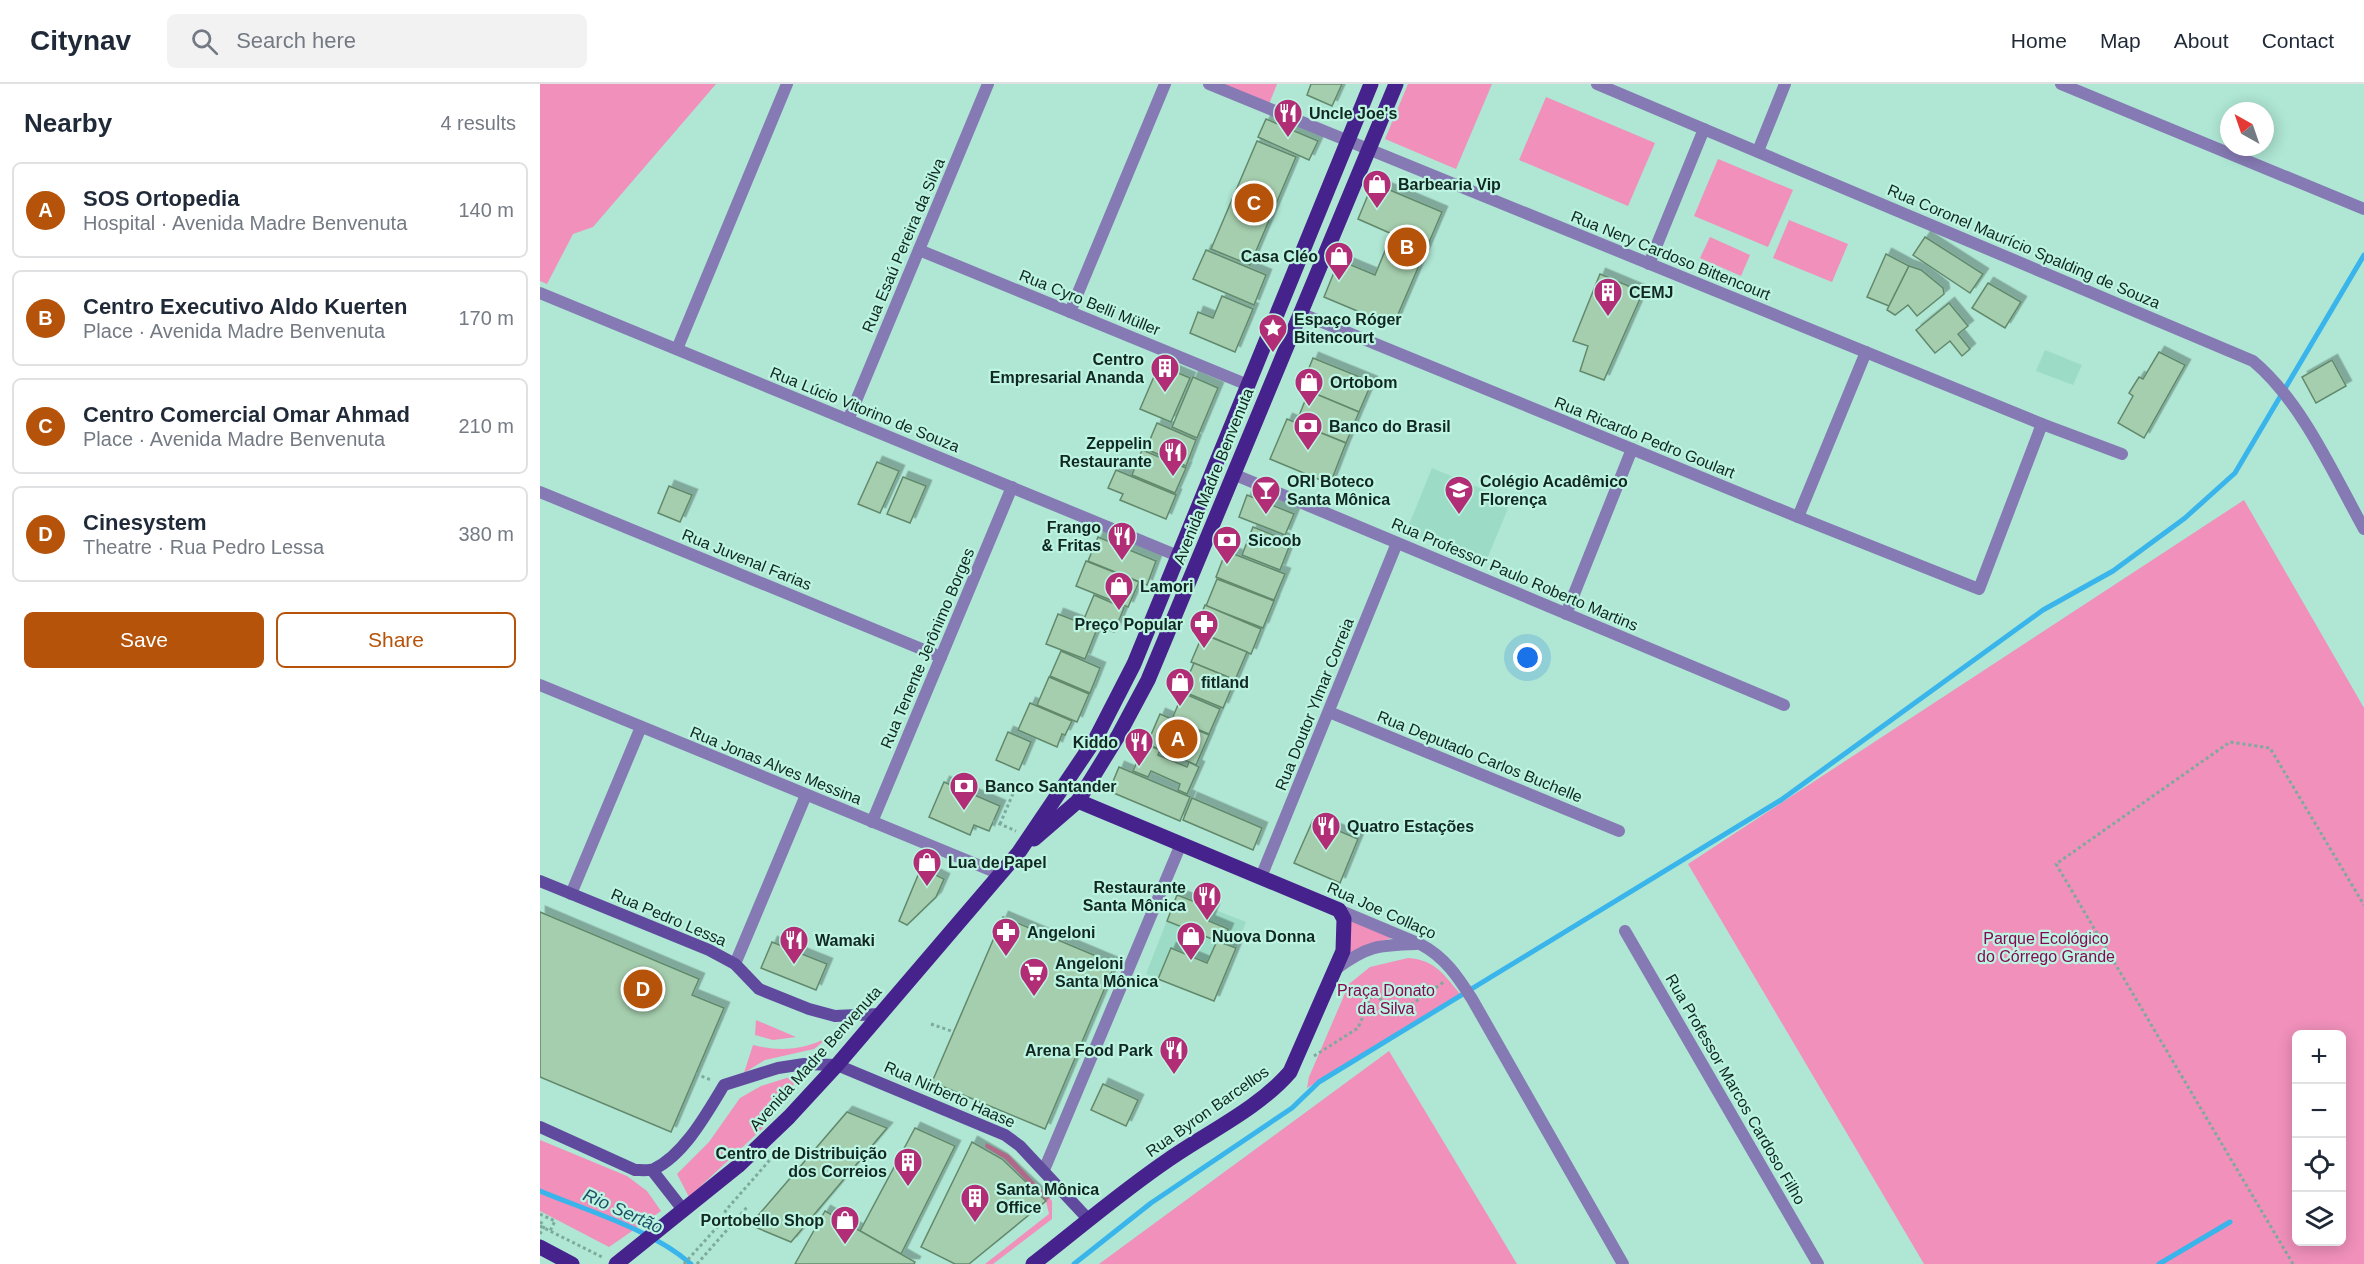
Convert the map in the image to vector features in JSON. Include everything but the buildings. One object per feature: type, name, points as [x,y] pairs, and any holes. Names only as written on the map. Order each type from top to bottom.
[{"type":"main road","name":"Avenida Madre Benvenuta","points":[[620,1261],[672,1221],[767,1139],[837,1065],[1018,852],[1096,738],[1118,697],[1178,556],[1371,84]]},
{"type":"main road","name":"Avenida Madre Benvenuta","points":[[1018,852],[1078,801],[1118,736],[1148,680],[1396,84]]},
{"type":"main road","name":"Rua Joe Collaço","points":[[1078,801],[1340,909]]},
{"type":"main road","name":"Rua Byron Barcellos","points":[[1033,1264],[1132,1184],[1282,1082],[1290,1072],[1343,951],[1345,932],[1340,909]]},
{"type":"main road","points":[[540,1247],[572,1264]]},
{"type":"street","points":[[677,349],[787,84]]},
{"type":"street","name":"Rua Esaú Pereira da Silva","points":[[848,420],[988,84]]},
{"type":"street","points":[[1070,312],[1165,84]]},
{"type":"street","name":"Rua Nery Cardoso Bittencourt","points":[[1209,84],[2042,424],[2122,454]]},
{"type":"street","name":"Rua Coronel Maurício Spalding de Souza","points":[[1596,84],[2253,361],[2272,377],[2304,423],[2364,529]]},
{"type":"street","points":[[1758,151],[1785,84]]},
{"type":"street","points":[[2061,84],[2364,209]]},
{"type":"street","points":[[1649,264],[1704,129]]},
{"type":"street","name":"Rua Cyro Belli Müller","points":[[919,250],[1248,385]]},
{"type":"street","name":"Rua Lúcio Vitorino de Souza","points":[[540,293],[1178,556]]},
{"type":"street","name":"Rua Ricardo Pedro Goulart","points":[[1300,312],[1979,589],[2042,424]]},
{"type":"street","points":[[1798,517],[1866,352]]},
{"type":"street","points":[[1566,614],[1632,449]]},
{"type":"street","name":"Rua Professor Paulo Roberto Martins","points":[[1233,474],[1784,705]]},
{"type":"street","name":"Rua Tenente Jerônimo Borges","points":[[872,822],[1012,487]]},
{"type":"street","name":"Rua Juvenal Farias","points":[[540,492],[941,657]]},
{"type":"street","name":"Rua Doutor Ylmar Correia","points":[[1261,877],[1397,543]]},
{"type":"street","name":"Rua Jonas Alves Messina","points":[[540,685],[1000,874]]},
{"type":"street","name":"Rua Deputado Carlos Buchelle","points":[[1329,712],[1619,831]]},
{"type":"street","points":[[571,894],[641,727]]},
{"type":"street","points":[[735,964],[806,795]]},
{"type":"street","points":[[1044,1170],[1181,844]]},
{"type":"street","name":"Rua Pedro Lessa","points":[[540,881],[709,950],[735,964],[759,988],[809,1009],[835,1016],[880,1014]]},
{"type":"street","name":"Rua Joe Collaço","points":[[1340,909],[1420,944],[1440,957],[1458,978],[1623,1264]]},
{"type":"street","name":"Rua Professor Marcos Cardoso Filho","points":[[1625,931],[1818,1264]]},
{"type":"street","points":[[1336,969],[1354,955],[1379,945],[1420,944]]},
{"type":"street","points":[[540,1127],[635,1170],[652,1170],[672,1156],[698,1128],[724,1085],[778,1068],[804,1064],[837,1065]]},
{"type":"street","name":"Rua Nirberto Haase","points":[[837,1065],[1005,1135],[1020,1146],[1044,1170],[1089,1220]]},
{"type":"street","points":[[652,1170],[684,1211]]},
{"type":"path","points":[[2293,1264],[2056,864],[2230,742],[2270,748],[2364,905]]},
{"type":"path","points":[[1000,824],[1015,789]]},
{"type":"path","points":[[993,821],[1016,831]]},
{"type":"path","points":[[1290,1072],[1358,1028],[1372,996],[1403,1010],[1458,978]]},
{"type":"path","points":[[931,1024],[954,1032]]},
{"type":"path","points":[[697,1264],[747,1207]]},
{"type":"path","points":[[540,1214],[555,1221],[550,1231]]},
{"type":"path","points":[[540,1234],[542,1224],[550,1231],[620,1261]]},
{"type":"path","points":[[684,1264],[702,1244]]},
{"type":"shaded area","points":[[2045,350],[2082,365],[2073,385],[2036,371]]},
{"type":"shaded area","name":"Colégio Acadêmico Florença","points":[[1432,468],[1511,501],[1485,564],[1406,532]]},
{"type":"shaded area","name":"Nuova Donna","points":[[1177,895],[1246,922],[1214,1001],[1146,974]]},
{"type":"green space","points":[[540,84],[716,84],[593,227],[573,234],[547,284],[540,281]]},
{"type":"green space","points":[[1222,84],[1277,84],[1269,104]]},
{"type":"green space","points":[[1408,84],[1492,84],[1456,169],[1385,139]]},
{"type":"green space","points":[[1546,97],[1655,143],[1628,206],[1519,160]]},
{"type":"green space","points":[[1718,159],[1793,190],[1768,247],[1694,216]]},
{"type":"green space","points":[[1789,220],[1848,244],[1832,282],[1773,258]]},
{"type":"green space","points":[[1710,237],[1750,255],[1741,276],[1700,258]]},
{"type":"green space","name":"Parque Ecológico do Córrego Grande","points":[[2244,500],[2364,708],[2364,1264],[1924,1264],[1688,864]]},
{"type":"green space","points":[[1351,921],[1392,938],[1362,947],[1347,955]]},
{"type":"green space","name":"Praça Donato da Silva","points":[[1408,958],[1433,965],[1461,995],[1307,1088],[1309,1077],[1349,984],[1370,967]]},
{"type":"green space","points":[[756,1020],[796,1037],[773,1040],[755,1035]]},
{"type":"green space","points":[[829,1037],[814,1049],[765,1060],[744,1073],[753,1045],[773,1049],[792,1048],[810,1045]]},
{"type":"green space","points":[[1389,1051],[1517,1264],[1099,1264]]},
{"type":"green space","points":[[796,1075],[796,1081],[763,1128],[689,1197],[677,1174],[709,1142],[740,1098],[761,1086]]},
{"type":"green space","points":[[540,1140],[627,1176],[647,1191],[661,1211],[609,1247],[540,1211]]},
{"type":"green space","points":[[986,1143],[1009,1155],[1052,1201],[1052,1219],[993,1264],[985,1264],[1049,1214],[1046,1201],[1005,1159],[985,1147]]},
{"type":"waterway","points":[[1074,1264],[1151,1203],[1292,1108],[1319,1082],[1781,800],[2043,610],[2113,571],[2185,518],[2235,473],[2364,255]]},
{"type":"waterway","name":"Rio Sertão","points":[[540,1191],[639,1231],[676,1252],[691,1264]]},
{"type":"waterway","points":[[2159,1264],[2230,1222]]},
{"type":"place","name":"Uncle Joe's","points":[[1288,138]]},
{"type":"place","name":"Centro Comercial Omar Ahmad","points":[[1254,203]]},
{"type":"place","name":"Barbearia Vip","points":[[1377,210]]},
{"type":"place","name":"Centro Executivo Aldo Kuerten","points":[[1407,247]]},
{"type":"place","name":"Casa Cléo","points":[[1339,282]]},
{"type":"place","name":"CEMJ","points":[[1608,318]]},
{"type":"place","name":"Espaço Róger Bitencourt","points":[[1273,354]]},
{"type":"place","name":"Centro Empresarial Ananda","points":[[1165,394]]},
{"type":"place","name":"Ortobom","points":[[1309,408]]},
{"type":"place","name":"Banco do Brasil","points":[[1308,452]]},
{"type":"place","name":"Zeppelin Restaurante","points":[[1173,478]]},
{"type":"place","name":"ORI Boteco Santa Mônica","points":[[1266,516]]},
{"type":"place","name":"Colégio Acadêmico Florença","points":[[1459,516]]},
{"type":"place","name":"Frango & Fritas","points":[[1122,562]]},
{"type":"place","name":"Sicoob","points":[[1227,566]]},
{"type":"place","name":"Lamori","points":[[1119,612]]},
{"type":"place","name":"Preço Popular","points":[[1204,650]]},
{"type":"place","name":"fitland","points":[[1180,708]]},
{"type":"place","name":"SOS Ortopedia","points":[[1178,739]]},
{"type":"place","name":"Kiddo","points":[[1139,768]]},
{"type":"place","name":"Banco Santander","points":[[964,812]]},
{"type":"place","name":"Quatro Estações","points":[[1326,852]]},
{"type":"place","name":"Lua de Papel","points":[[927,888]]},
{"type":"place","name":"Restaurante Santa Mônica","points":[[1207,922]]},
{"type":"place","name":"Angeloni","points":[[1006,958]]},
{"type":"place","name":"Nuova Donna","points":[[1191,962]]},
{"type":"place","name":"Wamaki","points":[[794,966]]},
{"type":"place","name":"Cinesystem","points":[[643,989]]},
{"type":"place","name":"Angeloni Santa Mônica","points":[[1034,998]]},
{"type":"place","name":"Arena Food Park","points":[[1174,1076]]},
{"type":"place","name":"Centro de Distribuição dos Correios","points":[[908,1188]]},
{"type":"place","name":"Santa Mônica Office","points":[[975,1224]]},
{"type":"place","name":"Portobello Shop","points":[[845,1246]]}]
